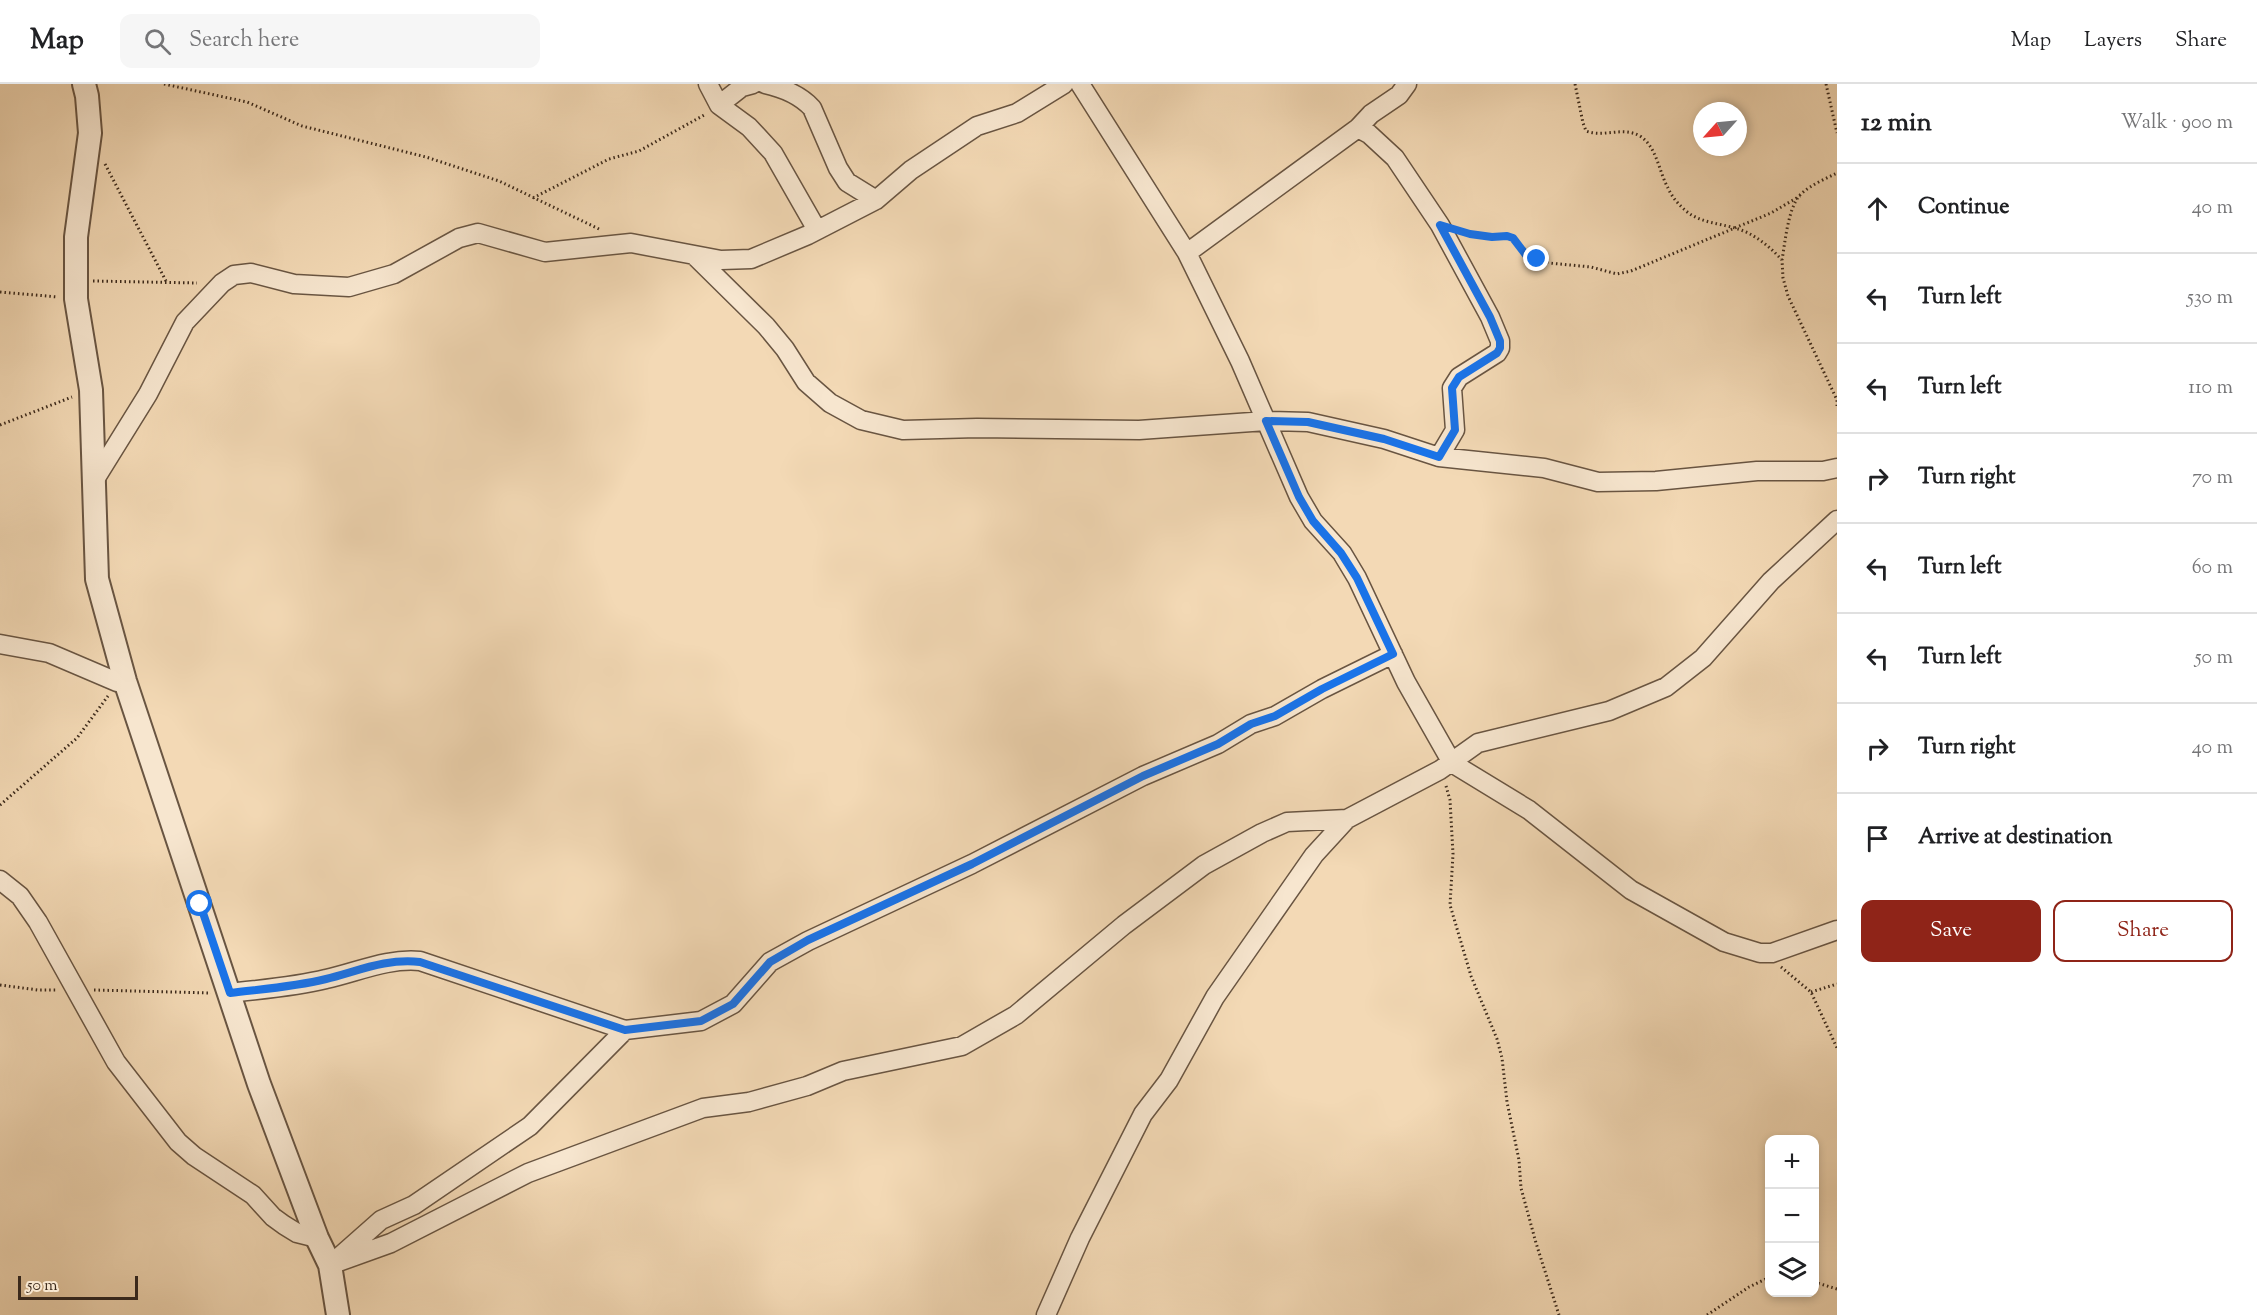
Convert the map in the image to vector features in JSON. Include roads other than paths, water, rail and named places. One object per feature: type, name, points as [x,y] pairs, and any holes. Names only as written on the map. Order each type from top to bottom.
[{"type":"street","points":[[84,84],[90,133],[76,237],[76,290],[91,390],[97,579],[121,682],[230,993],[259,1084],[317,1238],[330,1265],[338,1315]]},
{"type":"street","points":[[708,84],[719,105],[750,127],[773,153],[817,230]]},
{"type":"street","points":[[719,105],[741,87],[753,84]]},
{"type":"street","points":[[765,84],[782,88],[805,101],[812,108],[838,168],[847,182],[876,200]]},
{"type":"street","points":[[94,481],[148,394],[184,322],[222,283],[234,275],[251,273],[294,284],[349,287],[394,274],[459,238],[478,233],[545,252],[631,243],[721,260],[751,259],[817,230],[876,200],[911,170],[977,126],[1017,113],[1064,84]]},
{"type":"street","points":[[1080,84],[1187,253],[1240,361],[1299,497],[1313,521],[1341,553],[1357,578],[1446,766],[1529,810],[1631,890],[1724,942],[1760,953],[1772,953],[1837,930]]},
{"type":"street","points":[[1187,253],[1358,128],[1371,114],[1399,95],[1407,84]]},
{"type":"street","points":[[1358,128],[1369,134],[1395,158],[1440,225],[1490,317],[1500,341],[1497,353],[1459,377],[1452,388],[1455,430],[1439,457]]},
{"type":"street","points":[[694,255],[766,326],[806,382],[830,403],[861,420],[903,430],[977,428],[1139,430],[1266,421],[1308,422],[1384,439],[1439,457],[1545,468],[1598,482],[1656,482],[1757,471],[1823,471],[1837,468]]},
{"type":"street","points":[[1046,1315],[1080,1238],[1143,1114],[1169,1080],[1215,997],[1314,855],[1347,819],[1446,766],[1478,743],[1609,711],[1666,687],[1703,658],[1772,581],[1837,520]]},
{"type":"street","points":[[0,644],[49,653],[121,682]]},
{"type":"street","points":[[230,993],[291,987],[390,961],[410,960],[508,990],[625,1030],[701,1021],[733,1004],[770,962],[808,940],[972,864],[1143,776],[1218,744],[1251,724],[1275,716],[1322,689],[1393,654]]},
{"type":"street","points":[[330,1265],[392,1243],[528,1173],[703,1108],[749,1102],[807,1086],[843,1071],[962,1046],[1016,1015],[1124,925],[1204,865],[1287,822],[1347,819]]},
{"type":"street","points":[[0,880],[20,896],[38,922],[116,1062],[178,1142],[194,1156],[253,1195],[273,1217],[284,1225],[297,1233],[317,1238]]},
{"type":"street","points":[[330,1265],[381,1220],[414,1206],[530,1126],[625,1030]]}]
